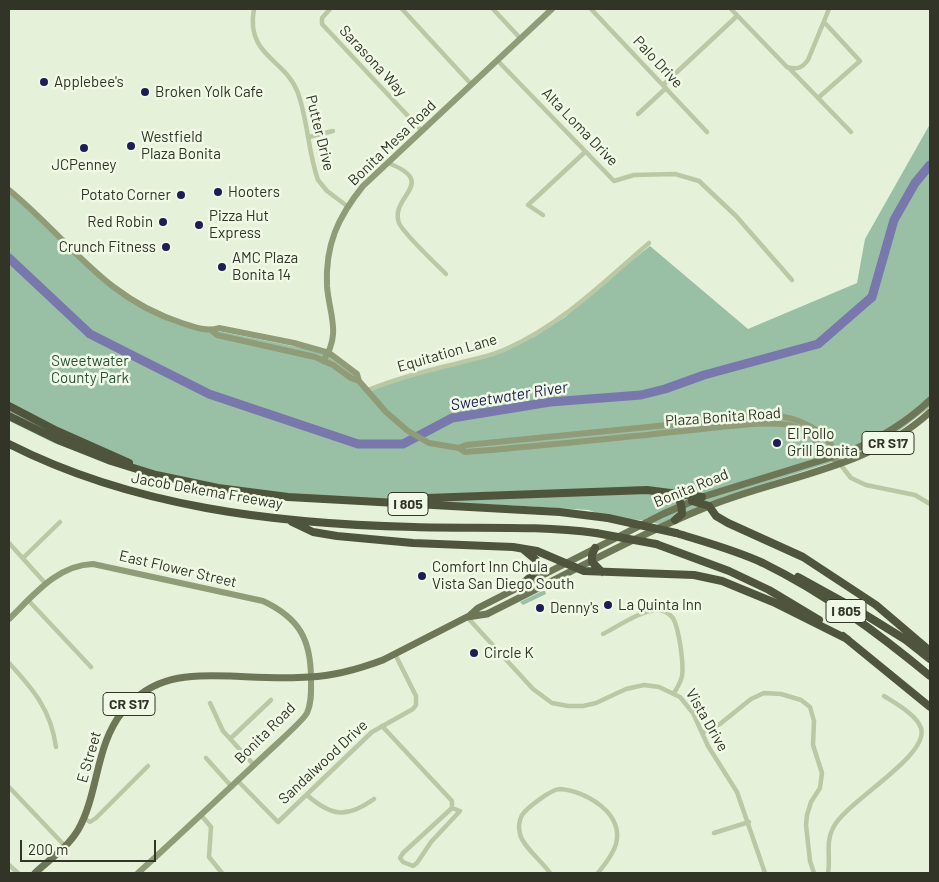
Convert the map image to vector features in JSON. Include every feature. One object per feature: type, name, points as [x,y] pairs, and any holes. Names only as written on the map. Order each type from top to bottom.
[{"type":"highway","points":[[9,406],[57,432],[156,474]]},
{"type":"highway","name":"Jacob Dekema Freeway","points":[[9,416],[58,440],[111,462],[218,488],[288,497],[560,512],[608,518],[676,533],[737,552],[762,563],[828,599],[878,634],[930,676]]},
{"type":"highway","name":"Jacob Dekema Freeway","points":[[9,444],[84,477],[120,489],[211,509],[288,520],[414,527],[560,528],[656,544],[722,568],[769,590],[806,612],[847,639],[930,707]]},
{"type":"highway","points":[[362,501],[647,490],[702,496]]},
{"type":"highway","points":[[674,493],[682,505],[682,514],[675,520]]},
{"type":"highway","points":[[692,501],[709,506],[716,516],[728,523],[792,551],[840,581],[876,605],[930,651]]},
{"type":"highway","points":[[288,520],[313,532],[337,536],[537,551],[577,569],[604,572],[694,575],[722,581],[773,602],[847,639]]},
{"type":"highway","points":[[595,548],[592,562],[599,570],[604,572]]},
{"type":"highway","points":[[518,587],[533,575],[536,568],[536,560],[522,549]]},
{"type":"highway","points":[[762,563],[776,567],[832,595],[906,640],[930,659]]},
{"type":"main road","name":"Bonita Mesa Road","points":[[324,361],[329,353],[334,333],[327,286],[329,250],[336,227],[347,206],[363,186],[552,9]]},
{"type":"main road","name":"Plaza Bonita Road","points":[[9,190],[25,203],[95,272],[113,287],[151,311],[177,321],[211,330],[217,335],[296,352],[324,361],[351,378],[360,381]]},
{"type":"main road","name":"Plaza Bonita Road","points":[[211,330],[219,328],[294,343],[329,353],[357,374],[360,381],[386,412],[418,438],[436,445],[459,448],[466,445],[769,415],[796,419],[811,426],[830,442],[833,456],[840,464]]},
{"type":"main road","name":"Bonita Road","points":[[138,873],[307,713],[311,695],[311,677],[347,672],[368,666],[394,654],[467,617],[478,608],[518,587],[702,496],[833,456],[869,443],[904,422],[930,400]]},
{"type":"main road","name":"Bonita Road","points":[[467,617],[487,614],[675,520],[709,506],[869,453],[897,438],[930,412]]},
{"type":"main road","name":"East Flower Street","points":[[9,619],[46,584],[65,570],[75,566],[93,564],[263,601],[275,606],[290,618],[306,639],[311,655],[311,677]]},
{"type":"main road","name":"E Street","points":[[35,873],[65,846],[77,832],[92,794],[111,728],[129,704],[148,690],[170,680],[194,675],[311,677]]},
{"type":"street","name":"Putter Drive","points":[[254,9],[252,24],[256,39],[263,52],[286,75],[298,92],[315,170],[321,184],[330,194],[347,206]]},
{"type":"street","name":"Sarasona Way","points":[[330,9],[322,18],[322,24],[422,131]]},
{"type":"street","points":[[402,9],[471,84]]},
{"type":"street","points":[[493,9],[520,38]]},
{"type":"street","name":"Palo Drive","points":[[592,9],[707,132]]},
{"type":"street","points":[[731,9],[851,132]]},
{"type":"street","points":[[787,66],[793,69],[799,68],[808,60],[828,9]]},
{"type":"street","points":[[638,114],[737,16]]},
{"type":"street","points":[[818,98],[860,61],[824,22]]},
{"type":"street","name":"Alta Loma Drive","points":[[497,60],[614,181],[634,175],[675,174],[699,181],[736,216],[792,280]]},
{"type":"street","points":[[309,137],[333,131]]},
{"type":"street","points":[[543,215],[528,204],[586,152]]},
{"type":"street","points":[[388,163],[408,172],[410,178],[410,192],[400,205],[398,211],[400,225],[446,274]]},
{"type":"street","name":"Equitation Lane","points":[[368,390],[402,377],[488,356],[532,336],[565,316],[649,244]]},
{"type":"street","points":[[840,464],[851,478],[866,485],[914,495],[930,504]]},
{"type":"street","points":[[23,558],[60,522]]},
{"type":"street","points":[[9,543],[46,584]]},
{"type":"street","points":[[28,600],[91,668]]},
{"type":"street","name":"Vista Drive","points":[[603,634],[645,612],[659,610],[668,614],[673,619],[682,665],[681,680],[674,693],[688,706],[714,757],[737,792],[749,822],[764,873]]},
{"type":"street","points":[[467,617],[533,689],[552,703],[583,706],[596,703],[626,689],[644,685],[659,687],[674,693]]},
{"type":"street","name":"Sandalwood Drive","points":[[237,780],[278,822],[372,732],[413,709],[417,702],[416,696],[394,654]]},
{"type":"street","points":[[9,663],[32,689],[45,709],[56,746]]},
{"type":"street","points":[[702,732],[720,724],[751,699],[764,693],[782,694],[801,700],[810,707],[814,721],[813,745],[822,773],[820,788],[811,802],[806,825],[810,861],[814,873]]},
{"type":"street","points":[[828,873],[830,863],[828,840],[837,821],[897,768],[920,744],[921,727],[916,719],[912,714],[884,696]]},
{"type":"street","points":[[230,739],[271,700]]},
{"type":"street","points":[[210,703],[223,731],[254,765]]},
{"type":"street","points":[[382,726],[452,801],[452,808],[401,856],[402,861],[408,865],[416,865],[431,842],[460,811],[452,808]]},
{"type":"street","points":[[206,758],[232,786]]},
{"type":"street","points":[[84,818],[90,822],[96,818],[148,766]]},
{"type":"street","points":[[9,787],[65,846]]},
{"type":"street","points":[[550,873],[523,842],[519,825],[521,817],[528,808],[558,789],[582,794],[603,807],[614,821],[617,837],[616,845],[610,858],[598,873]]},
{"type":"street","points":[[306,795],[320,807],[332,812],[361,808],[374,799]]},
{"type":"street","points":[[201,815],[211,827],[209,857],[222,873]]},
{"type":"street","points":[[714,833],[749,822]]},
{"type":"street","points":[[9,865],[18,873]]},
{"type":"green space","name":"Sweetwater County Park","points":[[930,124],[930,407],[895,434],[851,456],[723,497],[659,524],[640,520],[608,518],[589,510],[289,497],[217,488],[111,463],[54,443],[9,421],[9,190],[125,296],[193,326],[307,349],[328,356],[359,379],[369,392],[400,378],[472,360],[534,337],[565,317],[650,246],[748,329],[857,283],[865,239]]},
{"type":"green space","points":[[545,591],[546,594],[523,605],[520,602]]},
{"type":"waterway","name":"Sweetwater River","points":[[9,258],[90,334],[209,394],[358,444],[403,444],[452,418],[550,402],[641,395],[665,389],[704,375],[818,344],[872,297],[894,220],[915,183],[930,165]]},
{"type":"place","name":"Applebee's","points":[[44,82]]},
{"type":"place","name":"Broken Yolk Cafe","points":[[145,92]]},
{"type":"place","name":"Westfield Plaza Bonita","points":[[131,146]]},
{"type":"place","name":"JCPenney","points":[[84,148]]},
{"type":"place","name":"Hooters","points":[[218,192]]},
{"type":"place","name":"Potato Corner","points":[[181,195]]},
{"type":"place","name":"Red Robin","points":[[163,222]]},
{"type":"place","name":"Pizza Hut Express","points":[[199,225]]},
{"type":"place","name":"Crunch Fitness","points":[[166,247]]},
{"type":"place","name":"AMC Plaza Bonita 14","points":[[222,267]]},
{"type":"place","name":"El Pollo Grill Bonita","points":[[777,443]]},
{"type":"place","name":"Comfort Inn Chula Vista San Diego South","points":[[422,576]]},
{"type":"place","name":"La Quinta Inn","points":[[608,605]]},
{"type":"place","name":"Denny's","points":[[540,608]]},
{"type":"place","name":"Circle K","points":[[474,653]]}]
